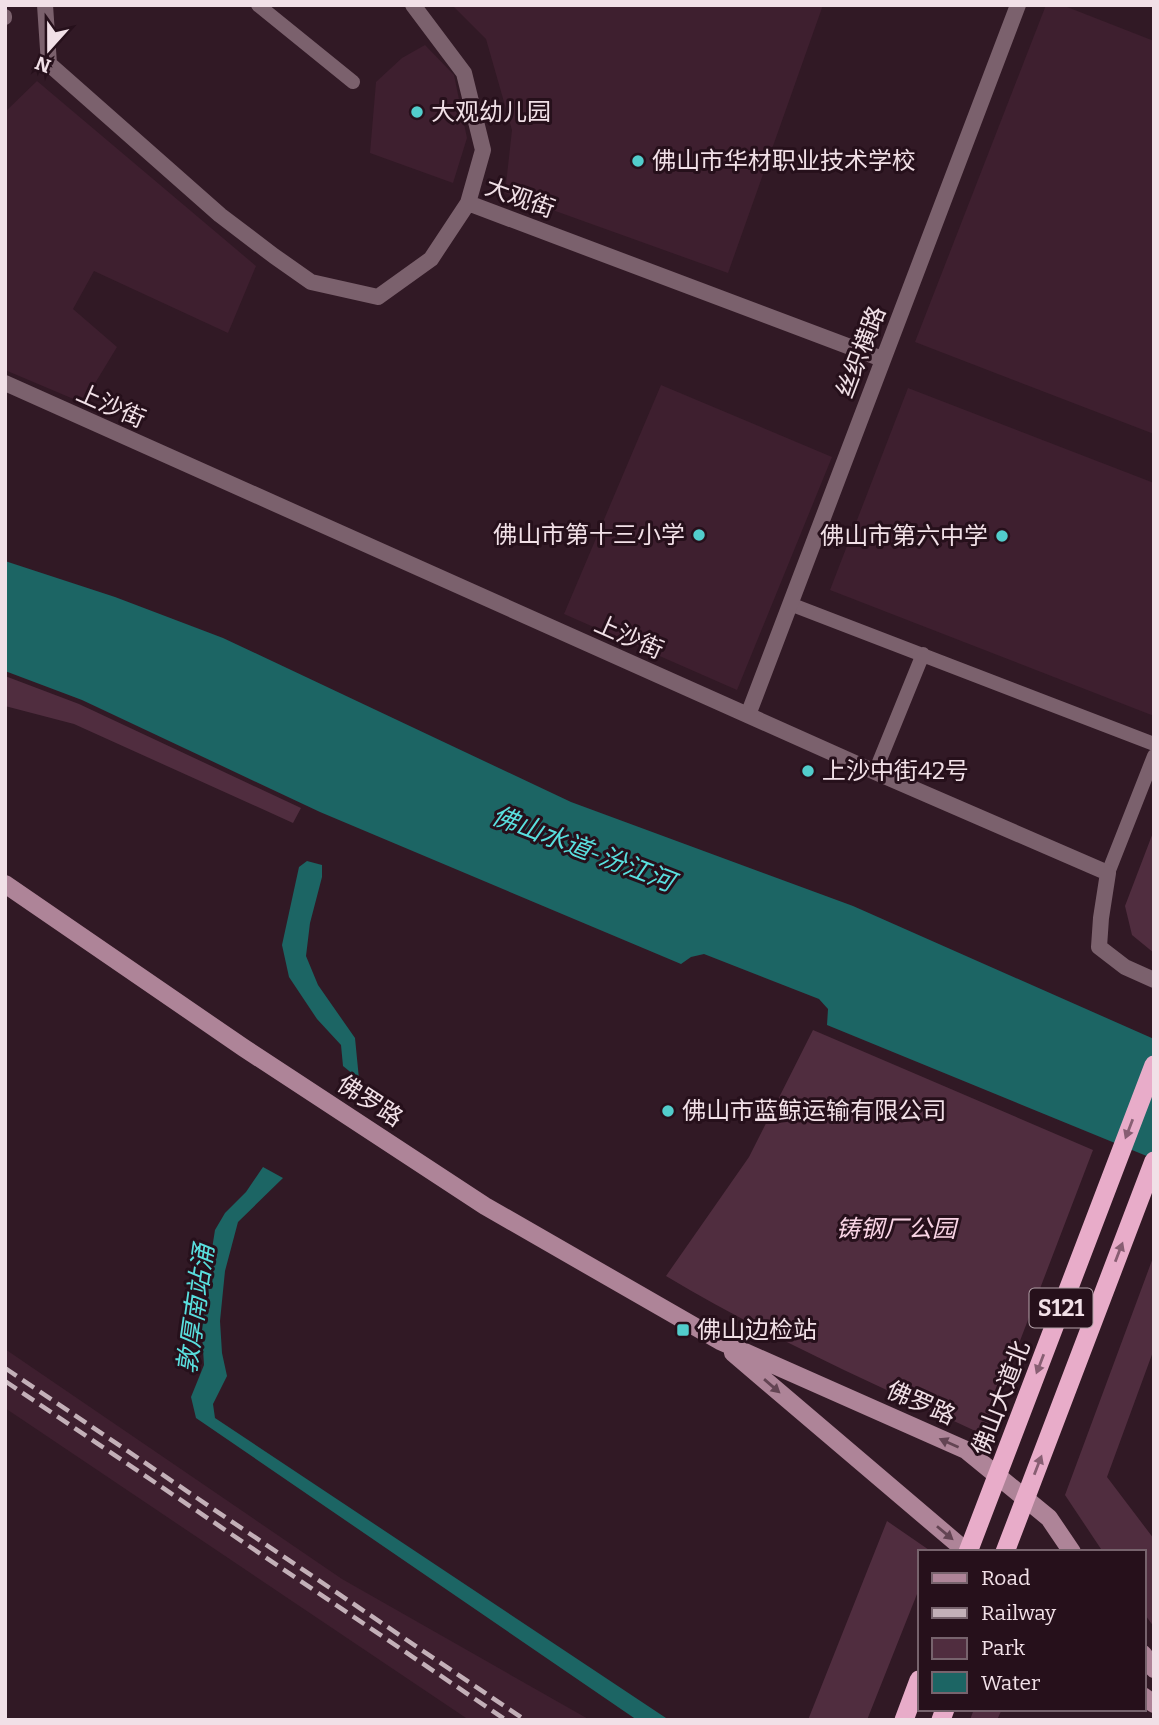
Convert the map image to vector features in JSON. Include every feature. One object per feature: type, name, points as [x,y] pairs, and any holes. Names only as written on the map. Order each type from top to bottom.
[{"type":"highway","name":"佛山大道北","points":[[969,1550],[1154,1065]]},
{"type":"highway","name":"S121","points":[[1006,1550],[1154,1161]]},
{"type":"highway","points":[[904,1720],[918,1683]]},
{"type":"main road","name":"佛罗路","points":[[5,884],[243,1048],[485,1206],[720,1341],[966,1450],[1049,1518],[1071,1550]]},
{"type":"main road","name":"佛罗路","points":[[720,1341],[966,1550]]},
{"type":"street","name":"大观街","points":[[45,5],[49,64],[220,215],[311,282],[378,297],[431,258],[468,203],[882,359]]},
{"type":"street","points":[[258,5],[353,82]]},
{"type":"street","points":[[413,5],[464,73],[483,150],[468,203]]},
{"type":"street","name":"丝织横路","points":[[748,715],[1018,5]]},
{"type":"street","name":"上沙街","points":[[5,383],[875,772],[1108,873]]},
{"type":"street","points":[[790,604],[1154,744]]},
{"type":"street","points":[[875,772],[923,654]]},
{"type":"street","points":[[1154,756],[1108,873],[1099,947],[1125,967],[1154,980]]},
{"type":"shaded area","name":"佛山市华材职业技术学校","points":[[452,5],[823,5],[728,273],[505,193],[512,130],[486,39]]},
{"type":"shaded area","points":[[1046,5],[1062,5],[1154,41],[1154,434],[915,342]]},
{"type":"shaded area","name":"大观幼儿园","points":[[425,45],[454,75],[467,138],[453,183],[370,153],[376,82],[402,58]]},
{"type":"shaded area","points":[[37,81],[256,266],[228,333],[94,271],[73,309],[117,347],[83,403],[5,370],[5,112]]},
{"type":"shaded area","name":"佛山市第十三小学","points":[[661,385],[832,457],[737,690],[564,614]]},
{"type":"shaded area","name":"佛山市第六中学","points":[[908,388],[1154,483],[1154,716],[830,590]]},
{"type":"shaded area","points":[[5,1349],[342,1579],[590,1720],[469,1720],[5,1408]]},
{"type":"green space","points":[[5,676],[79,704],[301,808],[293,823],[74,724],[5,706]]},
{"type":"green space","points":[[1154,830],[1154,953],[1132,935],[1125,906]]},
{"type":"green space","name":"铸钢厂公园","points":[[813,1030],[1093,1150],[984,1435],[783,1340],[666,1276],[749,1157]]},
{"type":"green space","points":[[1154,1255],[1154,1349],[1107,1477],[1154,1539],[1154,1627],[1145,1615],[1145,1550],[1102,1550],[1065,1495]]},
{"type":"green space","points":[[887,1521],[929,1550],[918,1550],[918,1592],[867,1720],[808,1720]]},
{"type":"green space","points":[[973,1711],[1001,1711],[997,1720],[970,1720]]},
{"type":"water","name":"佛山水道-汾江河","points":[[5,561],[115,597],[223,638],[571,802],[853,906],[1154,1039],[1154,1159],[827,1025],[828,1009],[819,999],[704,954],[691,957],[681,964],[320,812],[82,700],[5,671]]},
{"type":"water","points":[[307,861],[322,865],[322,877],[310,923],[306,956],[318,985],[355,1038],[359,1079],[343,1066],[341,1045],[317,1019],[289,977],[282,945],[299,867]]},
{"type":"water","points":[[263,1167],[283,1178],[238,1222],[225,1271],[220,1321],[227,1376],[213,1404],[215,1418],[669,1720],[637,1720],[196,1418],[191,1397],[204,1365],[201,1318],[215,1230],[225,1213],[246,1192]]},
{"type":"railway","points":[[5,1368],[525,1720]]},
{"type":"railway","points":[[5,1381],[506,1720]]},
{"type":"place","name":"大观幼儿园","points":[[417,112]]},
{"type":"place","name":"佛山市华材职业技术学校","points":[[638,161]]},
{"type":"place","name":"佛山市第十三小学","points":[[699,535]]},
{"type":"place","name":"佛山市第六中学","points":[[1002,536]]},
{"type":"place","name":"上沙中街42号","points":[[808,771]]},
{"type":"place","name":"佛山市蓝鲸运输有限公司","points":[[668,1111]]},
{"type":"place","name":"佛山边检站","points":[[683,1330]]},
{"type":"water label","name":"敦厚南站涌","points":[[196,1309]]}]
